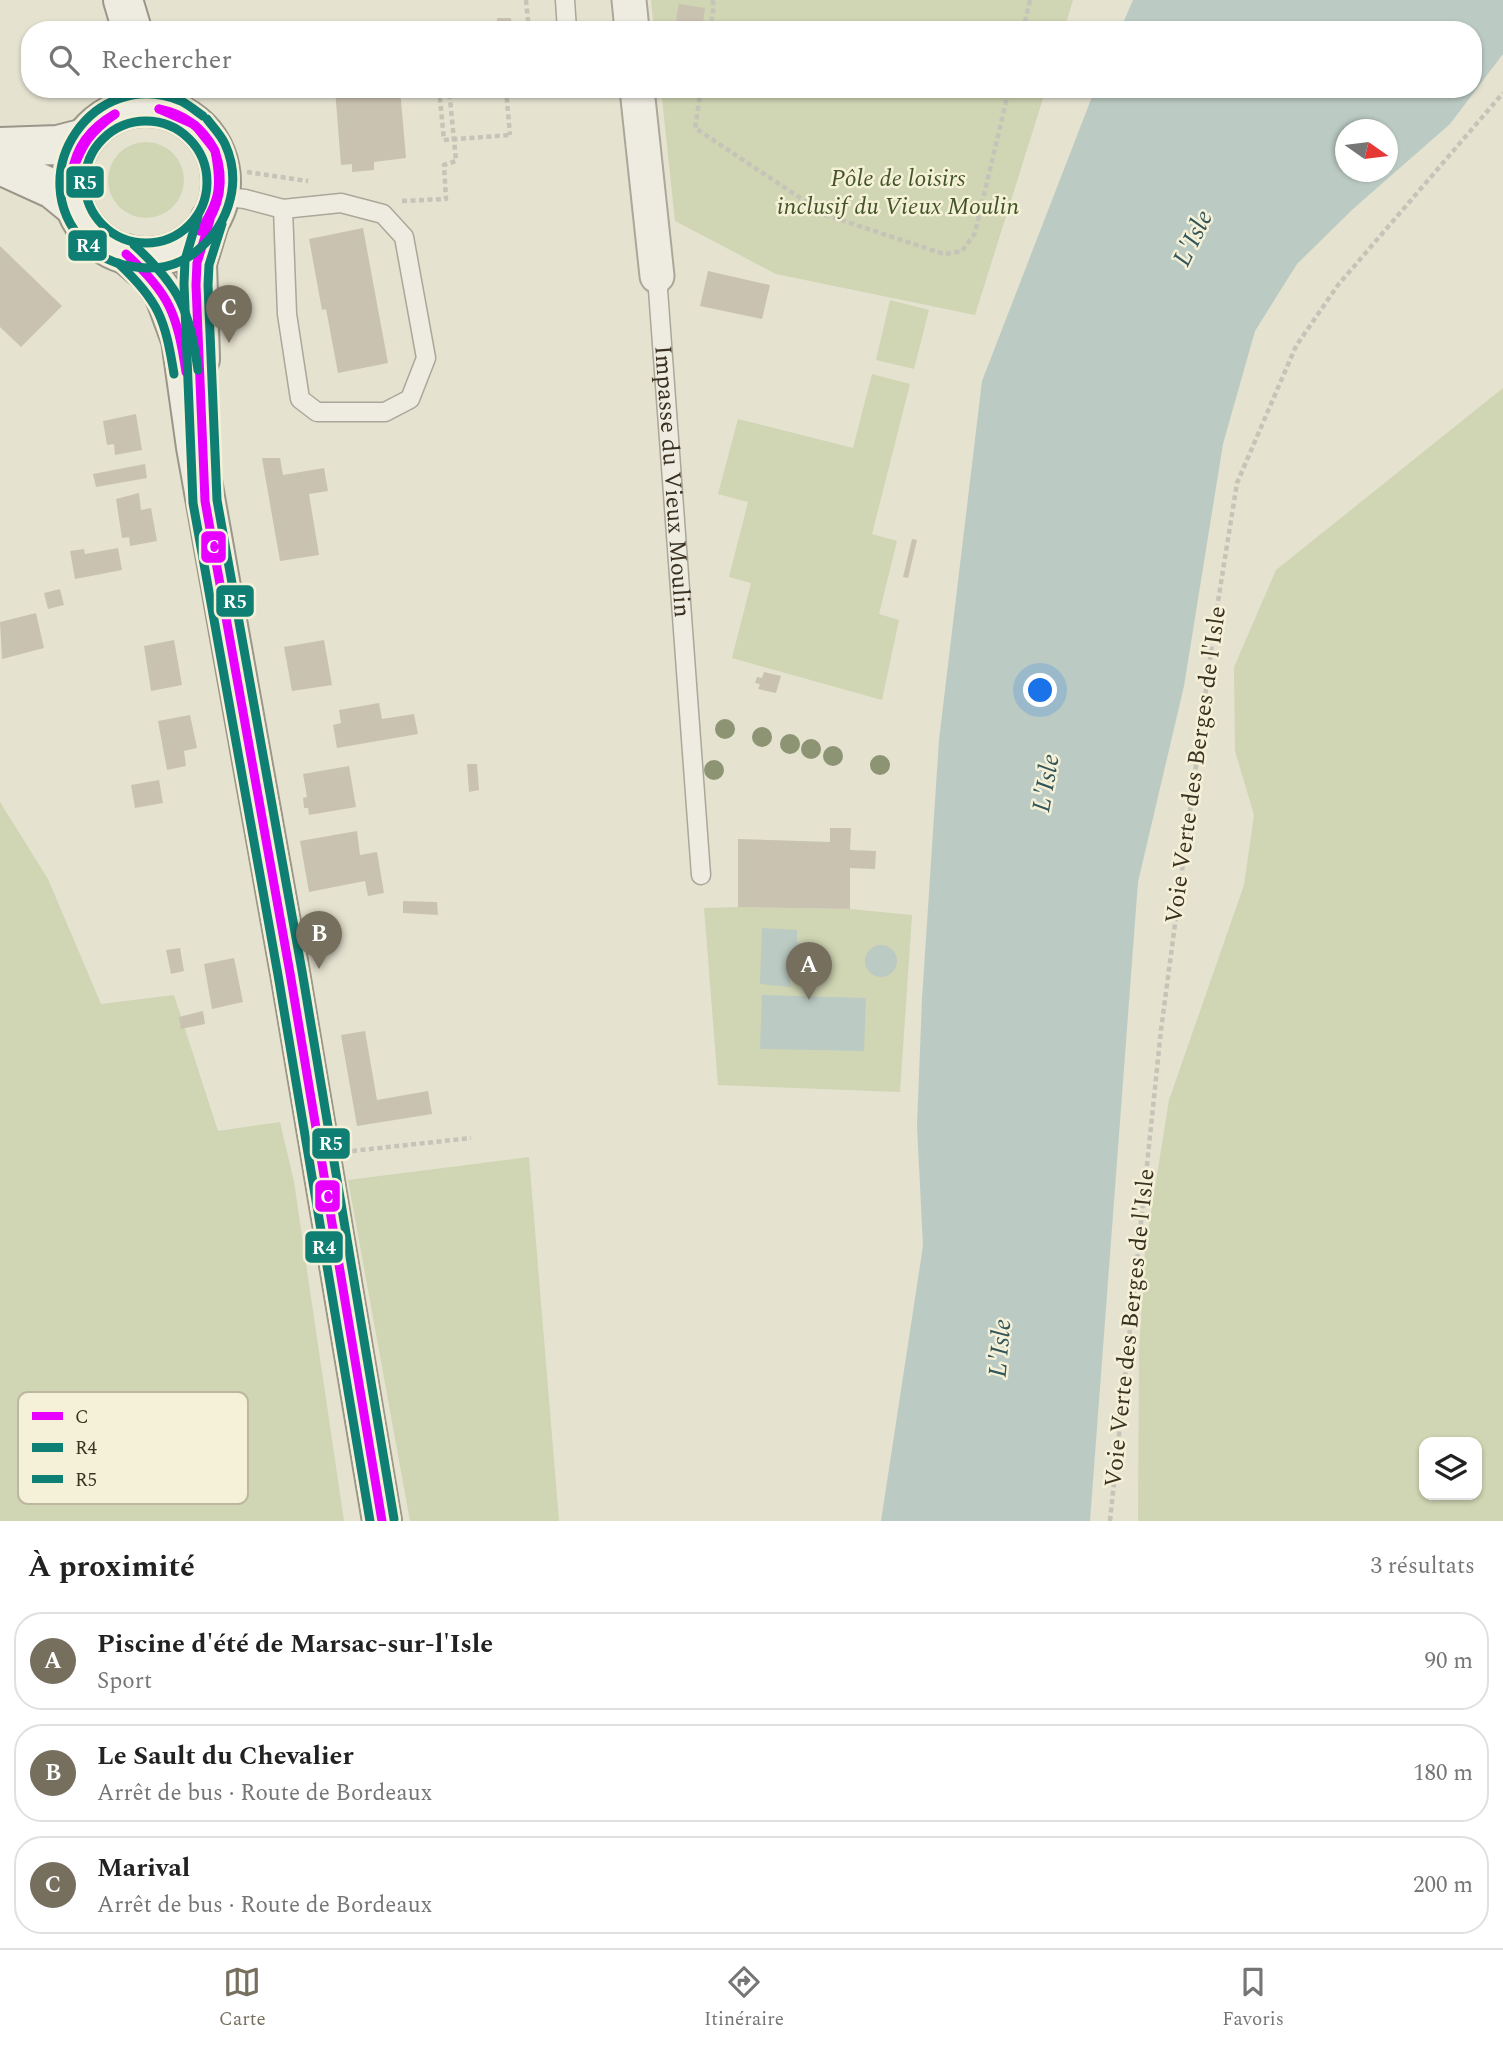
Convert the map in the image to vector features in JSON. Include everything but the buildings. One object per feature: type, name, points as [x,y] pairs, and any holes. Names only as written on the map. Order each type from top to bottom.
[{"type":"main road","points":[[106,0],[107,21]]},
{"type":"main road","points":[[123,0],[129,21]]},
{"type":"main road","points":[[0,147],[58,145],[99,116],[150,107],[165,101],[197,126],[212,146],[226,196],[197,262],[205,501]]},
{"type":"main road","points":[[99,116],[74,159],[71,183],[75,206],[86,228],[104,244],[125,254],[149,274],[164,294],[181,340],[205,501],[290,973],[382,1521]]},
{"type":"main road","points":[[0,165],[53,189],[75,206]]},
{"type":"main road","points":[[125,254],[150,257],[174,252],[195,239],[226,196]]},
{"type":"street","points":[[629,0],[631,21]]},
{"type":"street","name":"Impasse du Vieux Moulin","points":[[638,98],[657,276]]},
{"type":"lane","points":[[565,0],[566,21]]},
{"type":"lane","points":[[226,196],[283,209],[341,203],[383,214],[404,237],[426,358],[410,399],[385,412],[317,412],[300,399],[287,314],[283,209]]},
{"type":"lane","name":"Impasse du Vieux Moulin","points":[[657,276],[701,875]]},
{"type":"path","points":[[526,0],[527,21]]},
{"type":"path","points":[[711,21],[714,5],[712,0]]},
{"type":"path","points":[[1025,21],[1030,0]]},
{"type":"path","name":"Voie Verte des Berges de l'Isle","points":[[1110,1521],[1161,1030],[1216,614],[1237,483],[1296,346],[1338,285],[1503,93]]},
{"type":"path","points":[[440,98],[443,140],[510,135],[507,98]]},
{"type":"path","points":[[394,199],[407,202],[446,199],[444,164],[456,162],[450,98]]},
{"type":"path","points":[[700,98],[695,128],[826,215],[848,219],[944,254],[962,251],[975,233],[1007,98]]},
{"type":"path","points":[[226,196],[314,182]]},
{"type":"path","points":[[320,1154],[471,1138]]},
{"type":"green space","points":[[651,0],[1073,0],[1067,21],[653,21]]},
{"type":"green space","name":"Pôle de loisirs inclusif du Vieux Moulin","points":[[662,98],[1043,98],[975,315],[776,274],[675,221]]},
{"type":"green space","points":[[146,142],[160,145],[173,153],[181,166],[184,180],[181,194],[173,207],[160,215],[146,218],[132,215],[119,207],[111,194],[108,180],[111,166],[119,153],[132,145]]},
{"type":"green space","points":[[890,300],[929,310],[914,369],[876,360]]},
{"type":"green space","points":[[872,374],[910,384],[872,534],[897,541],[879,614],[899,620],[882,700],[732,658],[751,583],[729,577],[748,502],[718,494],[738,419],[853,448]]},
{"type":"green space","points":[[1503,388],[1503,1521],[1138,1521],[1139,1354],[1145,1250],[1169,1100],[1244,885],[1254,815],[1235,751],[1234,667],[1276,570]]},
{"type":"green space","points":[[0,802],[48,879],[101,1004],[174,995],[218,1131],[280,1122],[294,1182],[344,1521],[0,1521]]},
{"type":"green space","points":[[704,908],[850,909],[912,915],[900,1092],[718,1085]]},
{"type":"green space","points":[[529,1157],[559,1521],[410,1521],[348,1180]]},
{"type":"water","points":[[1133,0],[1503,0],[1503,54],[1482,82],[1482,21],[1124,21]]},
{"type":"water","name":"L'Isle","points":[[1092,98],[1470,98],[1450,124],[1398,170],[1398,119],[1335,119],[1335,182],[1384,182],[1297,264],[1255,331],[1223,444],[1184,686],[1138,882],[1090,1521],[881,1521],[923,1246],[917,1126],[922,999],[939,740],[982,381]]},
{"type":"water","points":[[762,928],[797,930],[797,942],[809,950],[812,961],[805,971],[790,975],[791,987],[760,984]]},
{"type":"water","points":[[881,945],[892,950],[897,961],[892,972],[881,977],[870,972],[865,961],[870,950]]},
{"type":"water","points":[[762,995],[866,998],[864,1051],[760,1049]]},
{"type":"transit line","name":"R4","points":[[120,98],[95,112],[76,132],[64,158],[60,186],[66,215],[84,242],[107,259],[124,265],[158,268],[182,261],[203,246],[222,221],[232,191],[233,176],[225,144],[207,119]]},
{"type":"transit line","name":"R4","points":[[167,98],[181,101],[203,116]]},
{"type":"transit line","name":"C","points":[[159,109],[176,114],[191,123],[204,134],[214,149]]},
{"type":"transit line","name":"C","points":[[159,109],[195,125],[214,149]]},
{"type":"transit line","name":"C","points":[[72,173],[77,154],[86,138],[115,114]]},
{"type":"transit line","name":"C","points":[[72,173],[88,139],[115,114]]},
{"type":"transit line","name":"R5","points":[[146,121],[169,126],[189,139],[202,159],[207,182],[202,205],[189,225],[169,238],[146,243],[123,238],[103,225],[90,205],[85,182],[90,159],[103,139],[123,126],[146,121]]},
{"type":"transit line","name":"C","points":[[200,231],[218,193],[215,151]]},
{"type":"transit line","name":"C","points":[[200,231],[213,213],[219,193],[220,172],[215,151]]},
{"type":"transit line","name":"R4","points":[[198,216],[185,260],[184,284],[193,503],[278,975],[370,1521]]},
{"type":"transit line","name":"C","points":[[210,220],[197,263],[196,285],[205,501],[290,973],[382,1521]]},
{"type":"transit line","name":"R5","points":[[222,224],[209,265],[208,285],[217,500],[302,971],[394,1519]]},
{"type":"transit line","name":"R5","points":[[134,245],[162,274],[180,300],[191,331],[198,370]]},
{"type":"transit line","name":"C","points":[[126,254],[153,281],[169,306],[179,335],[186,372]]},
{"type":"transit line","name":"R4","points":[[118,263],[143,289],[158,312],[174,374]]},
{"type":"place","name":"Marival","points":[[229,343]]},
{"type":"place","name":"Le Sault du Chevalier","points":[[319,969]]},
{"type":"place","name":"Piscine d'été de Marsac-sur-l'Isle","points":[[809,1000]]}]
